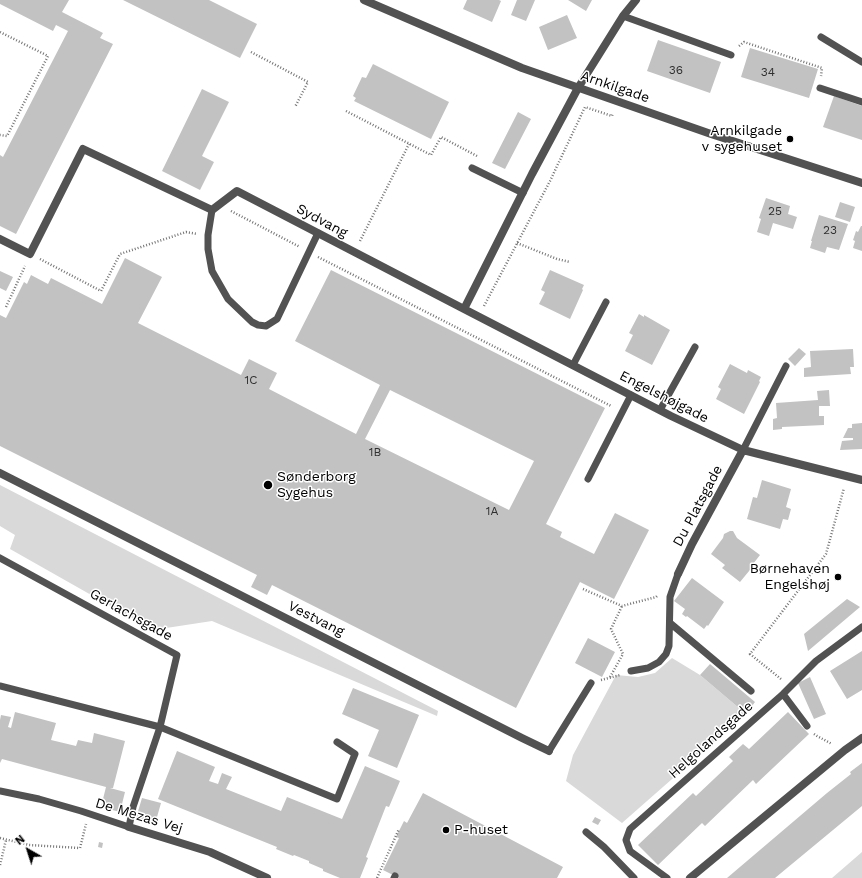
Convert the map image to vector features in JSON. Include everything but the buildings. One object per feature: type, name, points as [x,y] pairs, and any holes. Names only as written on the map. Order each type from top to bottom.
[{"type":"street","name":"Arnkilgade","points":[[364,0],[522,68],[862,183]]},
{"type":"street","points":[[464,309],[578,88],[623,16],[636,0]]},
{"type":"street","points":[[0,239],[30,254],[83,149],[212,210]]},
{"type":"street","name":"Sydvang","points":[[212,210],[237,190],[464,309]]},
{"type":"street","name":"Engelshøjgade","points":[[464,309],[660,410],[743,450],[862,480]]},
{"type":"street","name":"Du Platsgade","points":[[678,574],[692,544],[743,450]]},
{"type":"street","name":"Vestvang","points":[[0,473],[549,751]]},
{"type":"street","points":[[690,878],[845,750],[862,738]]},
{"type":"street","name":"De Mezas Vej","points":[[129,827],[210,852],[267,878]]},
{"type":"lane","points":[[623,16],[731,55]]},
{"type":"lane","points":[[821,37],[862,62]]},
{"type":"lane","points":[[820,88],[862,102]]},
{"type":"lane","points":[[472,168],[523,193]]},
{"type":"lane","points":[[212,210],[208,235],[208,249],[212,271],[228,299],[252,322],[258,325],[266,326],[276,319],[318,233]]},
{"type":"lane","points":[[573,365],[606,302]]},
{"type":"lane","points":[[660,410],[695,347]]},
{"type":"lane","points":[[743,450],[786,366]]},
{"type":"lane","points":[[588,479],[631,395]]},
{"type":"lane","name":"Gerlachsgade","points":[[0,558],[177,656],[160,727],[133,807],[129,827]]},
{"type":"lane","points":[[631,671],[648,668],[658,662],[666,654],[669,646],[670,597],[678,574]]},
{"type":"lane","points":[[670,623],[751,691]]},
{"type":"lane","name":"Helgolandsgade","points":[[667,878],[630,851],[626,840],[630,829],[783,694],[816,661],[862,627]]},
{"type":"lane","name":"Vestvang","points":[[549,751],[591,683]]},
{"type":"lane","points":[[0,686],[160,727],[337,799],[355,754],[337,742]]},
{"type":"lane","points":[[783,694],[808,726]]},
{"type":"lane","name":"De Mezas Vej","points":[[0,790],[38,799],[129,827]]},
{"type":"lane","points":[[586,832],[604,847],[634,878]]},
{"type":"path","points":[[0,32],[48,56],[7,136],[0,135]]},
{"type":"path","points":[[731,55],[744,42],[822,68],[820,88]]},
{"type":"path","points":[[251,52],[308,82],[295,107]]},
{"type":"path","points":[[470,334],[550,181],[585,107],[612,116],[617,101]]},
{"type":"path","points":[[346,111],[431,155],[441,137],[478,156]]},
{"type":"path","points":[[354,252],[409,144]]},
{"type":"path","points":[[218,204],[623,412]]},
{"type":"path","points":[[6,307],[30,254],[101,291],[120,254],[186,232],[208,235]]},
{"type":"path","points":[[517,243],[557,259],[570,262]]},
{"type":"path","points":[[783,681],[750,654],[826,554],[847,477]]},
{"type":"path","points":[[583,589],[622,606],[656,597],[660,591]]},
{"type":"path","points":[[610,677],[623,654],[611,629],[622,606]]},
{"type":"path","points":[[591,683],[631,671]]},
{"type":"path","points":[[0,838],[29,845],[80,848],[88,814]]},
{"type":"path","points":[[377,878],[399,829]]},
{"type":"path","points":[[0,866],[6,840]]},
{"type":"shaded area","points":[[0,485],[438,711],[437,716],[212,621],[153,630],[10,549],[15,535],[0,526]]},
{"type":"shaded area","points":[[672,658],[700,675],[746,714],[622,823],[566,781],[573,755],[616,675],[638,677],[655,673]]},
{"type":"shaded area","points":[[862,852],[862,878],[832,878]]},
{"type":"place","name":"Arnkilgade v sygehuset","points":[[790,139]]},
{"type":"place","name":"Sønderborg Sygehus","points":[[268,485]]},
{"type":"place","name":"Børnehaven Engelshøj","points":[[838,577]]},
{"type":"place","name":"P-huset","points":[[446,830]]}]
